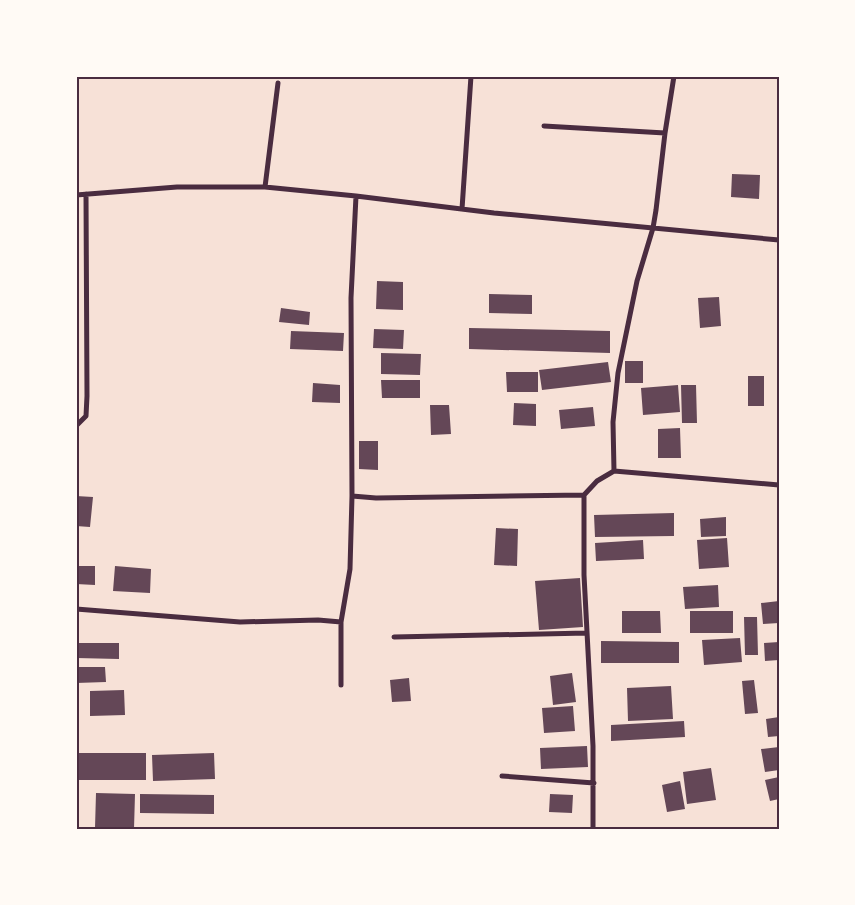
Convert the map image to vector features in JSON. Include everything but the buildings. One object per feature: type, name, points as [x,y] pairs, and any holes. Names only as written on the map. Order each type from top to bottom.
[{"type":"street","points":[[462,209],[471,76]]},
{"type":"street","points":[[614,471],[614,422],[622,349],[637,281],[653,228],[674,76]]},
{"type":"street","points":[[264,187],[278,82]]},
{"type":"street","points":[[544,126],[665,133]]},
{"type":"street","points":[[76,195],[177,187],[264,187],[462,209],[779,240]]},
{"type":"street","points":[[76,426],[86,416],[87,396],[86,194]]},
{"type":"street","points":[[341,685],[340,622],[350,569],[352,496],[350,323],[356,196]]},
{"type":"street","points":[[593,829],[594,783],[584,575],[584,495],[596,481],[614,471],[779,485]]},
{"type":"street","points":[[352,496],[376,498],[584,495]]},
{"type":"street","points":[[76,609],[240,622],[318,620],[340,622]]},
{"type":"street","points":[[394,637],[587,633]]},
{"type":"street","points":[[502,776],[594,783]]}]
